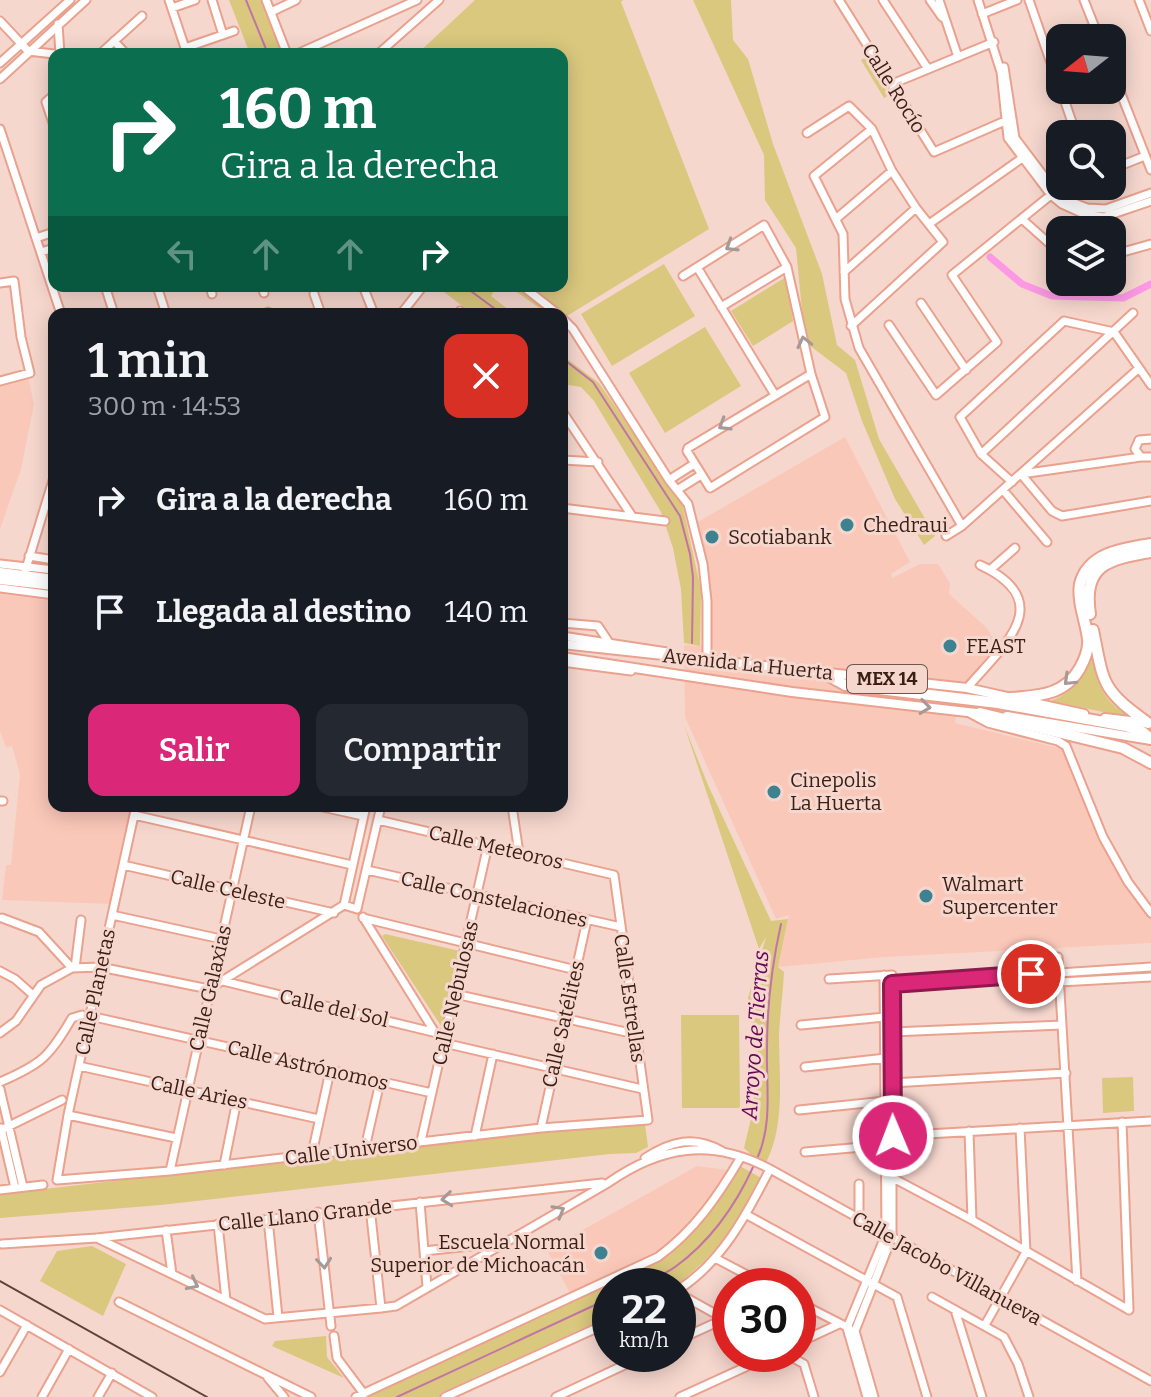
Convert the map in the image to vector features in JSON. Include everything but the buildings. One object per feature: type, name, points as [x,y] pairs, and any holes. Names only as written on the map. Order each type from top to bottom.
[{"type":"highway","points":[[1011,698],[1044,696],[1068,685],[1085,659],[1088,642],[1080,593],[1085,574],[1102,556],[1119,549],[1151,544]]},
{"type":"highway","points":[[1149,723],[1123,706],[1107,688],[1092,627],[1088,593],[1090,582],[1102,566],[1115,559],[1151,552]]},
{"type":"highway","points":[[818,670],[845,685],[998,703],[1128,726],[1151,740]]},
{"type":"highway","points":[[980,713],[1123,748],[1151,763]]},
{"type":"main road","points":[[0,572],[25,571],[48,577]]},
{"type":"main road","points":[[0,580],[48,585]]},
{"type":"main road","name":"Avenida La Huerta","points":[[568,645],[818,670],[967,688],[1011,698]]},
{"type":"main road","name":"Avenida La Huerta","points":[[568,661],[792,692],[980,713]]},
{"type":"main road","name":"MEX 14","points":[[1011,698],[1149,723]]},
{"type":"main road","name":"MEX 14","points":[[980,713],[1151,740]]},
{"type":"street","points":[[0,63],[70,0]]},
{"type":"street","points":[[0,79],[86,0]]},
{"type":"street","points":[[185,48],[171,4],[195,0]]},
{"type":"street","points":[[212,0],[223,35]]},
{"type":"street","points":[[266,0],[285,48]]},
{"type":"street","points":[[271,12],[296,0]]},
{"type":"street","points":[[310,48],[417,0]]},
{"type":"street","points":[[841,3],[854,0]]},
{"type":"street","points":[[883,0],[928,69]]},
{"type":"street","points":[[930,0],[947,25]]},
{"type":"street","points":[[939,0],[958,57]]},
{"type":"street","points":[[980,0],[1007,76],[1012,128],[1024,156]]},
{"type":"street","points":[[984,13],[1017,0]]},
{"type":"street","points":[[1029,0],[1046,49]]},
{"type":"street","points":[[1084,0],[1093,24]]},
{"type":"street","points":[[1139,0],[1151,31]]},
{"type":"street","points":[[385,48],[438,1]]},
{"type":"street","name":"Calle Rocío","points":[[841,3],[934,152],[1005,121]]},
{"type":"street","points":[[106,48],[142,16]]},
{"type":"street","points":[[51,17],[58,25],[57,48]]},
{"type":"street","points":[[0,21],[28,51],[48,53]]},
{"type":"street","points":[[193,48],[234,31]]},
{"type":"street","points":[[114,41],[120,48]]},
{"type":"street","points":[[892,84],[994,42]]},
{"type":"street","points":[[994,42],[1001,72],[1008,138],[1046,182]]},
{"type":"street","points":[[1125,104],[1151,170]]},
{"type":"street","points":[[807,133],[849,106],[872,129],[892,171],[943,242],[851,326]]},
{"type":"street","points":[[0,129],[48,274]]},
{"type":"street","points":[[872,129],[814,176],[843,234],[845,299],[859,348],[962,526]]},
{"type":"street","points":[[929,224],[1024,156]]},
{"type":"street","points":[[1126,163],[1145,156]]},
{"type":"street","points":[[837,218],[892,171]]},
{"type":"street","points":[[1067,200],[1087,208],[1106,209],[1151,193]]},
{"type":"street","points":[[889,325],[936,395],[997,342],[952,275],[1046,199]]},
{"type":"street","points":[[1059,200],[1084,214],[1104,217],[1151,201]]},
{"type":"street","points":[[844,272],[916,208]]},
{"type":"street","points":[[1023,220],[1046,241]]},
{"type":"street","points":[[683,276],[764,225],[787,267],[811,374],[825,417],[713,488],[709,487],[687,449],[811,374]]},
{"type":"street","points":[[36,238],[48,234]]},
{"type":"street","points":[[1126,251],[1151,244]]},
{"type":"street","points":[[41,252],[48,250]]},
{"type":"street","points":[[697,267],[775,395]]},
{"type":"street","points":[[721,307],[787,267]]},
{"type":"street","points":[[0,283],[14,281],[21,337],[30,373],[0,381]]},
{"type":"street","points":[[406,308],[418,292]]},
{"type":"street","points":[[530,292],[550,308]]},
{"type":"street","points":[[314,294],[319,308]]},
{"type":"street","points":[[921,303],[966,370]]},
{"type":"street","points":[[981,454],[1133,313]]},
{"type":"street","points":[[1012,482],[981,454],[960,417],[1064,321],[1114,332],[1151,385]]},
{"type":"street","points":[[568,324],[669,480],[688,504],[703,564],[707,601],[707,660]]},
{"type":"street","points":[[946,536],[962,526],[1138,369]]},
{"type":"street","points":[[568,420],[632,516]]},
{"type":"street","points":[[1148,458],[1136,452],[1135,445],[1142,438],[1150,436]]},
{"type":"street","points":[[1021,474],[1148,458]]},
{"type":"street","points":[[568,460],[598,462]]},
{"type":"street","points":[[669,480],[694,464]]},
{"type":"street","points":[[1021,474],[1052,511],[1062,516],[1151,501]]},
{"type":"street","points":[[677,490],[701,475]]},
{"type":"street","points":[[1003,490],[1047,542]]},
{"type":"street","points":[[25,571],[48,505]]},
{"type":"street","points":[[568,509],[665,521]]},
{"type":"street","points":[[990,570],[1015,548]]},
{"type":"street","points":[[29,556],[48,559]]},
{"type":"street","points":[[0,564],[25,571],[48,570]]},
{"type":"street","points":[[967,688],[1013,636],[1020,621],[1021,606],[1014,591],[980,565]]},
{"type":"street","points":[[0,588],[48,594]]},
{"type":"street","points":[[568,624],[598,626],[608,641]]},
{"type":"street","points":[[568,637],[608,641],[670,653],[680,658]]},
{"type":"street","points":[[964,711],[988,723],[1058,741],[1066,746],[1103,837],[1128,882],[1151,913]]},
{"type":"street","name":"Calle Planetas","points":[[56,1178],[86,1016],[135,812]]},
{"type":"street","points":[[142,812],[243,840],[352,865]]},
{"type":"street","name":"Calle Galaxias","points":[[170,1171],[250,812]]},
{"type":"street","points":[[345,812],[363,816]]},
{"type":"street","points":[[0,1033],[16,1021],[33,995],[52,977],[73,968],[100,967],[209,989],[223,981],[344,905],[364,812]]},
{"type":"street","points":[[357,909],[380,812]]},
{"type":"street","points":[[513,812],[519,853]]},
{"type":"street","name":"Calle Meteoros","points":[[378,820],[614,875]]},
{"type":"street","name":"Calle Nebulosas","points":[[421,1141],[488,845]]},
{"type":"street","name":"Calle Celeste","points":[[123,865],[334,913]]},
{"type":"street","name":"Calle Constelaciones","points":[[367,870],[621,927]]},
{"type":"street","name":"Calle Estrellas","points":[[614,875],[648,1120]]},
{"type":"street","points":[[344,905],[357,909],[434,1031]]},
{"type":"street","points":[[112,915],[221,939]]},
{"type":"street","points":[[2,918],[39,932],[73,968]]},
{"type":"street","points":[[363,918],[576,970]]},
{"type":"street","points":[[73,968],[81,920]]},
{"type":"street","name":"Calle Satélites","points":[[541,1128],[587,920]]},
{"type":"street","points":[[1058,957],[1077,1281]]},
{"type":"street","points":[[892,984],[1151,967]]},
{"type":"street","points":[[0,971],[33,995]]},
{"type":"street","points":[[867,1397],[851,1329],[889,1236],[893,1178],[884,975]]},
{"type":"street","points":[[829,979],[892,975],[887,1017],[892,1032],[888,1058],[892,1083],[888,1101]]},
{"type":"street","points":[[1060,982],[1151,977]]},
{"type":"street","name":"Calle del Sol","points":[[223,981],[434,1031],[444,1039],[493,1054],[642,1089]]},
{"type":"street","points":[[455,994],[635,1034]]},
{"type":"street","points":[[0,1082],[39,1064],[56,1045],[72,1018],[86,1016]]},
{"type":"street","name":"Calle Astrónomos","points":[[86,1016],[432,1093]]},
{"type":"street","points":[[801,1025],[887,1017]]},
{"type":"street","points":[[892,1032],[1062,1025]]},
{"type":"street","points":[[475,1136],[493,1054]]},
{"type":"street","points":[[805,1067],[888,1058]]},
{"type":"street","name":"Calle Aries","points":[[79,1066],[319,1119]]},
{"type":"street","points":[[312,1154],[330,1071]]},
{"type":"street","points":[[892,1083],[1066,1073]]},
{"type":"street","points":[[365,1148],[380,1082]]},
{"type":"street","points":[[0,1089],[10,1127],[19,1187]]},
{"type":"street","points":[[19,1187],[0,1128],[10,1127],[62,1100]]},
{"type":"street","points":[[224,1165],[237,1100]]},
{"type":"street","points":[[799,1110],[888,1101]]},
{"type":"street","points":[[68,1115],[176,1138]]},
{"type":"street","name":"Calle Universo","points":[[56,1178],[59,1181],[170,1171],[541,1128],[648,1120]]},
{"type":"street","points":[[805,1152],[969,1131],[1151,1121]]},
{"type":"street","points":[[893,1178],[1129,1310],[1122,1122]]},
{"type":"street","points":[[985,1325],[1026,1252],[1020,1128]]},
{"type":"street","points":[[969,1131],[972,1220]]},
{"type":"street","name":"Calle Jacobo Villanueva","points":[[608,1183],[633,1165],[688,1140],[708,1143],[767,1168],[1151,1381]]},
{"type":"street","points":[[889,1236],[890,1142]]},
{"type":"street","points":[[334,1336],[337,1358],[360,1395],[658,1257],[694,1226],[744,1158]]},
{"type":"street","points":[[696,1275],[715,1258],[747,1215],[767,1168]]},
{"type":"street","points":[[97,1238],[265,1319],[381,1308],[396,1306],[608,1183]]},
{"type":"street","name":"Calle Llano Grande","points":[[2,1244],[97,1238],[608,1183]]},
{"type":"street","points":[[859,1184],[859,1219]]},
{"type":"street","points":[[0,1190],[43,1185]]},
{"type":"street","points":[[420,1202],[427,1287]]},
{"type":"street","points":[[370,1207],[381,1308]]},
{"type":"street","points":[[318,1212],[331,1326]]},
{"type":"street","points":[[747,1215],[897,1297],[927,1397]]},
{"type":"street","points":[[268,1219],[278,1317]]},
{"type":"street","points":[[218,1224],[226,1300]]},
{"type":"street","points":[[166,1230],[172,1274]]},
{"type":"street","points":[[424,1251],[503,1243]]},
{"type":"street","points":[[715,1258],[734,1268]]},
{"type":"street","points":[[932,1297],[1004,1337],[1018,1364],[1029,1397]]},
{"type":"street","points":[[119,1302],[311,1397]]},
{"type":"street","points":[[0,1310],[152,1397]]},
{"type":"street","points":[[955,1310],[982,1397]]},
{"type":"street","points":[[816,1312],[851,1329],[874,1397]]},
{"type":"street","points":[[816,1335],[839,1324]]},
{"type":"street","points":[[0,1372],[27,1325]]},
{"type":"street","points":[[445,1397],[592,1330]]},
{"type":"street","points":[[42,1397],[69,1349]]},
{"type":"street","points":[[556,1397],[609,1372]]},
{"type":"street","points":[[680,1397],[735,1372]]},
{"type":"street","points":[[806,1372],[814,1397]]},
{"type":"street","points":[[98,1397],[112,1373]]},
{"type":"street","points":[[266,1376],[284,1397]]},
{"type":"shaded area","points":[[229,0],[262,0],[281,48],[248,48]]},
{"type":"shaded area","points":[[475,0],[623,0],[621,2],[709,229],[568,315],[568,308],[539,308],[517,292],[568,292],[568,48],[423,48]]},
{"type":"shaded area","points":[[693,0],[731,0],[733,40],[748,59],[773,144],[822,274],[837,345],[855,360],[879,439],[935,536],[924,545],[895,499],[862,421],[846,373],[805,342],[796,248],[765,200],[764,155]]},
{"type":"shaded area","points":[[870,55],[893,93],[884,98],[861,60]]},
{"type":"shaded area","points":[[664,264],[695,316],[612,366],[581,314]]},
{"type":"shaded area","points":[[786,277],[793,321],[753,346],[731,311]]},
{"type":"shaded area","points":[[444,292],[493,292],[491,296],[506,308],[465,308]]},
{"type":"shaded area","points":[[705,327],[741,386],[665,433],[629,373]]},
{"type":"shaded area","points":[[568,360],[599,383],[682,503],[701,590],[700,646],[684,643],[681,589],[673,548],[661,512],[594,401],[581,387],[568,385]]},
{"type":"shaded area","points":[[28,377],[34,404],[21,469],[0,529],[0,385]]},
{"type":"shaded area","points":[[845,437],[910,562],[891,574],[892,578],[920,564],[938,564],[950,583],[949,594],[987,628],[995,642],[994,650],[967,682],[960,681],[955,723],[1063,749],[1067,745],[1102,832],[1130,880],[1151,908],[1151,943],[885,957],[778,967],[789,915],[776,919],[685,717],[684,645],[702,646],[702,597],[698,555],[691,526]]},
{"type":"shaded area","points":[[0,594],[48,600],[48,812],[131,812],[110,904],[2,900],[6,865],[11,865],[20,774],[12,746],[6,747],[0,731]]},
{"type":"shaded area","points":[[1092,655],[1103,692],[1132,718],[1050,701],[1065,694],[1076,683]]},
{"type":"shaded area","points":[[684,725],[708,785],[771,921],[788,919],[778,967],[784,972],[779,1035],[778,1119],[776,1136],[764,1166],[744,1148],[753,1110],[757,1059],[748,998],[766,937],[759,949]]},
{"type":"shaded area","points":[[385,934],[460,951],[443,1029],[382,936]]},
{"type":"shaded area","points":[[681,1015],[739,1015],[740,1108],[682,1108]]},
{"type":"shaded area","points":[[1133,1077],[1134,1111],[1103,1113],[1102,1078]]},
{"type":"shaded area","points":[[645,1124],[648,1147],[636,1153],[161,1205],[0,1218],[0,1194],[535,1133]]},
{"type":"shaded area","points":[[697,1166],[728,1170],[715,1194],[690,1226],[662,1253],[630,1268],[592,1268],[592,1285],[571,1295],[547,1250]]},
{"type":"shaded area","points":[[740,1166],[761,1178],[735,1223],[696,1268],[645,1268],[662,1260],[723,1192]]},
{"type":"shaded area","points":[[92,1246],[126,1264],[103,1316],[40,1281],[57,1251]]},
{"type":"shaded area","points":[[592,1292],[592,1324],[441,1393],[440,1397],[364,1397]]},
{"type":"shaded area","points":[[326,1336],[327,1357],[344,1378],[272,1346],[275,1341]]},
{"type":"waterway","points":[[246,0],[266,48]]},
{"type":"waterway","points":[[990,257],[1022,284],[1052,296],[1123,298],[1151,284]]},
{"type":"waterway","points":[[472,292],[494,308]]},
{"type":"waterway","points":[[568,363],[593,382],[680,516],[693,577],[692,643]]},
{"type":"waterway","name":"Arroyo de Tierras","points":[[757,1159],[767,1118],[769,1001],[781,924]]},
{"type":"waterway","name":"Arroyo de Tierras","points":[[674,1268],[711,1234],[731,1208],[754,1165]]},
{"type":"waterway","name":"Arroyo de Tierras","points":[[397,1397],[592,1306]]},
{"type":"railway","points":[[0,1281],[207,1397]]},
{"type":"place","name":"Chedraui","points":[[847,525]]},
{"type":"place","name":"Scotiabank","points":[[712,537]]},
{"type":"place","name":"FEAST","points":[[950,646]]},
{"type":"place","name":"Cinepolis La Huerta","points":[[774,792]]},
{"type":"place","name":"Walmart Supercenter","points":[[926,896]]},
{"type":"place","name":"Escuela Normal Superior de Michoacán","points":[[601,1253]]},
{"type":"route","points":[[893,1136],[892,984],[1031,974]]}]
